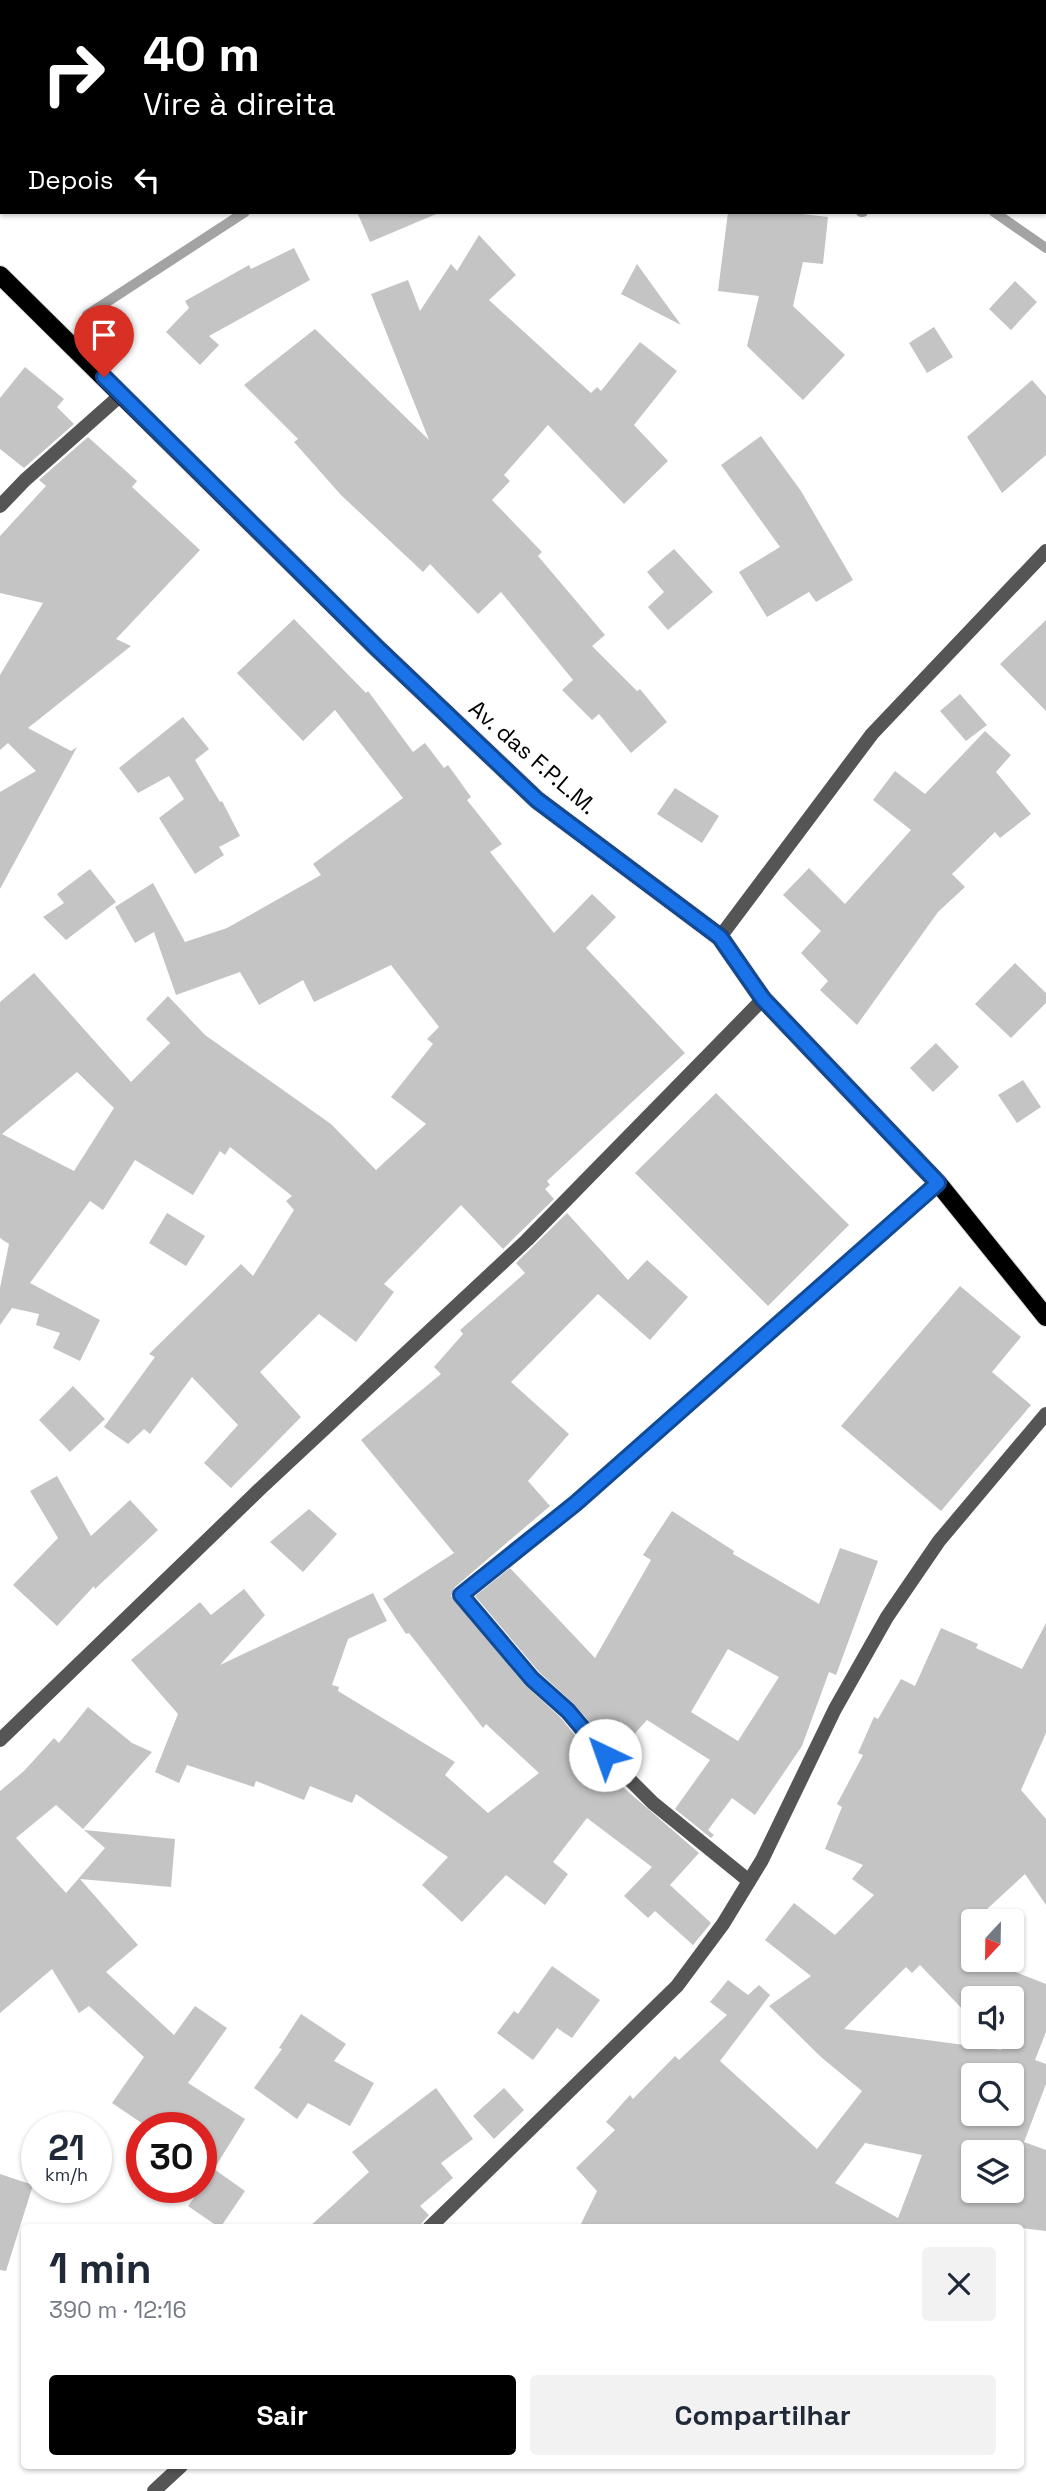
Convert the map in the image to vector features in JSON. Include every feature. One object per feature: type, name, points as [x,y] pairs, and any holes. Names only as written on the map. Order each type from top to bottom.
[{"type":"main road","name":"Av. das F.P.L.M.","points":[[0,275],[377,648],[537,800],[720,937],[763,999],[938,1183],[1046,1317]]},
{"type":"street","points":[[0,506],[25,480],[122,394]]},
{"type":"street","points":[[720,937],[872,734],[1046,551]]},
{"type":"street","points":[[0,1740],[261,1488],[527,1240],[763,999]]},
{"type":"street","points":[[749,1881],[653,1803],[589,1739],[568,1711],[532,1679],[461,1595],[576,1503],[938,1183]]},
{"type":"street","points":[[433,2224],[677,1986],[723,1924],[762,1860],[835,1709],[887,1617],[939,1541],[1046,1414]]},
{"type":"street","points":[[154,2491],[178,2469]]},
{"type":"building","points":[[358,214],[436,214],[370,242]]},
{"type":"building","points":[[728,214],[802,214],[828,217],[823,264],[803,262],[793,306],[845,355],[803,400],[747,346],[759,296],[718,291]]},
{"type":"building","points":[[479,235],[516,275],[489,300],[591,393],[597,387],[601,391],[640,342],[677,371],[634,425],[668,461],[624,504],[548,425],[504,475],[510,481],[492,500],[542,552],[538,556],[605,635],[592,646],[637,691],[640,689],[667,722],[631,753],[599,714],[592,720],[562,690],[573,680],[501,592],[478,614],[430,564],[423,572],[341,495],[294,442],[298,439],[244,385],[315,329],[429,440],[371,294],[408,280],[420,311],[451,264],[457,271]]},
{"type":"building","points":[[294,248],[310,280],[209,336],[219,345],[200,365],[166,332],[189,308],[185,301],[249,265],[251,269]]},
{"type":"building","points":[[637,264],[681,325],[621,294]]},
{"type":"building","points":[[1015,281],[1037,302],[1011,330],[989,309]]},
{"type":"building","points":[[934,327],[953,357],[927,373],[909,343]]},
{"type":"building","points":[[25,367],[64,399],[57,407],[74,424],[24,468],[0,449],[0,398]]},
{"type":"building","points":[[1032,380],[1046,396],[1046,455],[1002,493],[967,437]]},
{"type":"building","points":[[761,436],[801,491],[853,580],[816,602],[809,592],[767,617],[739,572],[780,547],[721,465]]},
{"type":"building","points":[[88,437],[137,481],[132,487],[200,550],[116,639],[131,646],[28,728],[71,751],[77,747],[0,889],[0,792],[36,771],[8,743],[0,750],[0,675],[43,603],[0,593],[0,536],[46,486],[39,480]]},
{"type":"building","points":[[674,549],[713,592],[668,630],[648,607],[664,592],[647,572]]},
{"type":"building","points":[[294,619],[366,693],[368,691],[413,752],[425,743],[444,768],[448,765],[471,797],[467,800],[502,844],[490,852],[554,933],[592,894],[616,917],[586,948],[685,1053],[547,1181],[550,1185],[545,1189],[554,1199],[503,1249],[461,1205],[384,1284],[394,1292],[356,1342],[319,1314],[260,1372],[301,1417],[231,1488],[204,1463],[238,1425],[192,1377],[150,1434],[144,1429],[128,1444],[104,1427],[155,1357],[149,1354],[241,1264],[253,1276],[294,1210],[286,1201],[292,1196],[230,1147],[225,1155],[220,1151],[193,1195],[135,1160],[103,1210],[90,1201],[30,1283],[100,1320],[80,1361],[53,1348],[60,1333],[36,1325],[39,1314],[12,1308],[0,1325],[0,1288],[9,1244],[0,1238],[0,1002],[34,973],[131,1082],[170,1043],[146,1019],[168,996],[205,1035],[331,1124],[376,1170],[426,1124],[391,1097],[433,1044],[427,1039],[439,1027],[391,965],[314,1002],[303,980],[259,1005],[240,972],[176,995],[154,932],[135,943],[115,907],[153,883],[185,942],[227,928],[321,875],[313,864],[403,798],[335,710],[303,741],[237,673]],"holes":[[[77,1072],[114,1108],[74,1171],[2,1134]]]},
{"type":"building","points":[[1046,620],[1046,711],[1000,664]]},
{"type":"building","points":[[960,694],[987,725],[966,741],[940,711]]},
{"type":"building","points":[[183,717],[209,749],[195,760],[220,802],[222,801],[240,836],[219,847],[224,855],[195,874],[159,818],[184,799],[169,776],[138,793],[119,768]]},
{"type":"building","points":[[985,731],[1011,755],[996,772],[1031,814],[1000,838],[995,832],[952,874],[965,887],[938,912],[857,1025],[820,990],[828,981],[801,953],[821,931],[783,895],[809,868],[845,904],[911,830],[873,800],[895,771],[925,794]]},
{"type":"building","points":[[675,788],[719,816],[702,843],[657,814]]},
{"type":"building","points":[[90,869],[116,902],[66,940],[43,917],[64,903],[57,894]]},
{"type":"building","points":[[1015,963],[1046,993],[1046,1003],[1011,1038],[975,1004]]},
{"type":"building","points":[[936,1043],[959,1067],[933,1092],[910,1068]]},
{"type":"building","points":[[1023,1080],[1041,1107],[1017,1123],[998,1095]]},
{"type":"building","points":[[716,1093],[849,1225],[768,1306],[635,1173]]},
{"type":"building","points":[[167,1213],[205,1236],[186,1266],[149,1243]]},
{"type":"building","points":[[567,1213],[628,1280],[647,1260],[688,1297],[650,1340],[598,1294],[511,1382],[569,1434],[528,1481],[550,1506],[455,1587],[451,1596],[525,1685],[561,1718],[602,1769],[699,1853],[670,1885],[711,1923],[693,1945],[655,1911],[648,1918],[624,1896],[652,1867],[587,1818],[553,1862],[568,1874],[545,1905],[506,1875],[462,1922],[422,1885],[448,1857],[356,1794],[352,1803],[310,1786],[304,1800],[256,1781],[254,1787],[187,1765],[179,1783],[155,1772],[178,1714],[131,1660],[200,1602],[211,1615],[244,1589],[265,1615],[220,1665],[373,1593],[387,1621],[348,1639],[332,1685],[455,1762],[445,1775],[488,1813],[539,1773],[486,1724],[483,1728],[409,1633],[406,1634],[383,1599],[454,1553],[361,1440],[441,1374],[434,1367],[463,1334],[460,1330],[525,1273],[516,1263]]},
{"type":"building","points":[[960,1286],[1021,1337],[992,1372],[1031,1405],[941,1511],[841,1426]]},
{"type":"building","points":[[73,1386],[105,1419],[70,1452],[39,1420]]},
{"type":"building","points":[[57,1476],[91,1536],[130,1500],[158,1530],[95,1589],[94,1586],[57,1626],[13,1585],[58,1538],[30,1491]]},
{"type":"building","points":[[309,1509],[337,1534],[303,1572],[270,1542]]},
{"type":"building","points":[[672,1511],[734,1551],[733,1554],[819,1604],[840,1548],[878,1561],[836,1675],[829,1672],[802,1746],[755,1815],[732,1798],[708,1830],[714,1835],[711,1838],[675,1809],[710,1760],[647,1720],[617,1753],[574,1704],[539,1672],[475,1596],[510,1568],[595,1658],[651,1560],[643,1555]],"holes":[[[728,1649],[779,1677],[738,1741],[691,1712]]]},
{"type":"building","points":[[1046,1623],[1046,1733],[1021,1790],[1046,1819],[1046,1905],[1025,1874],[987,1909],[961,1909],[961,1972],[1016,1972],[1046,1984],[1046,2032],[1035,2060],[1046,2064],[1046,2084],[1024,2142],[1046,2150],[1046,2231],[1024,2228],[1024,2224],[581,2224],[597,2191],[576,2168],[615,2130],[606,2122],[630,2095],[633,2099],[675,2056],[679,2060],[727,2015],[710,2002],[728,1980],[748,1995],[759,1985],[770,1995],[720,2061],[817,2149],[862,2091],[821,2057],[769,2006],[811,1976],[765,1940],[794,1903],[835,1935],[874,1895],[852,1879],[863,1865],[825,1849],[842,1807],[837,1804],[863,1755],[858,1753],[874,1717],[878,1719],[901,1679],[915,1686],[941,1628],[978,1644],[976,1648],[1022,1669]],"holes":[[[920,1965],[961,2008],[961,1986],[1024,1986],[1024,2049],[961,2049],[961,2045],[844,2029],[906,1967],[912,1973]],[[865,2143],[922,2155],[898,2218],[835,2183]]]},
{"type":"building","points":[[88,1707],[132,1743],[152,1752],[83,1829],[56,1805],[16,1838],[66,1893],[105,1848],[84,1830],[175,1839],[171,1887],[80,1879],[138,1945],[106,1972],[174,2035],[195,2006],[227,2028],[188,2083],[245,2119],[217,2164],[217,2112],[126,2112],[112,2103],[144,2057],[89,2006],[79,2013],[52,1969],[0,2013],[0,1791],[24,1771],[54,1738],[59,1743]]},
{"type":"building","points":[[552,1966],[600,2000],[572,2038],[557,2028],[533,2060],[497,2033],[514,2011],[518,2014]]},
{"type":"building","points":[[301,2014],[346,2044],[334,2061],[374,2083],[350,2126],[308,2103],[297,2119],[254,2088],[282,2049],[279,2048]]},
{"type":"building","points":[[436,2088],[473,2139],[441,2163],[453,2178],[420,2206],[429,2215],[421,2224],[312,2224],[369,2172],[352,2152]]},
{"type":"building","points":[[504,2088],[524,2110],[494,2139],[473,2116]]},
{"type":"building","points":[[217,2171],[245,2191],[223,2224],[214,2224],[188,2206],[190,2203],[217,2203]]},
{"type":"building","points":[[0,2174],[21,2181],[21,2203],[27,2203],[6,2271],[0,2270]]},
{"type":"waterway","points":[[87,315],[242,214]]},
{"type":"waterway","points":[[997,214],[1046,248]]},
{"type":"route","points":[[104,377],[377,648],[537,800],[720,937],[763,999],[938,1183],[673,1414],[576,1503],[461,1595],[532,1679],[568,1711],[605,1755]]}]
